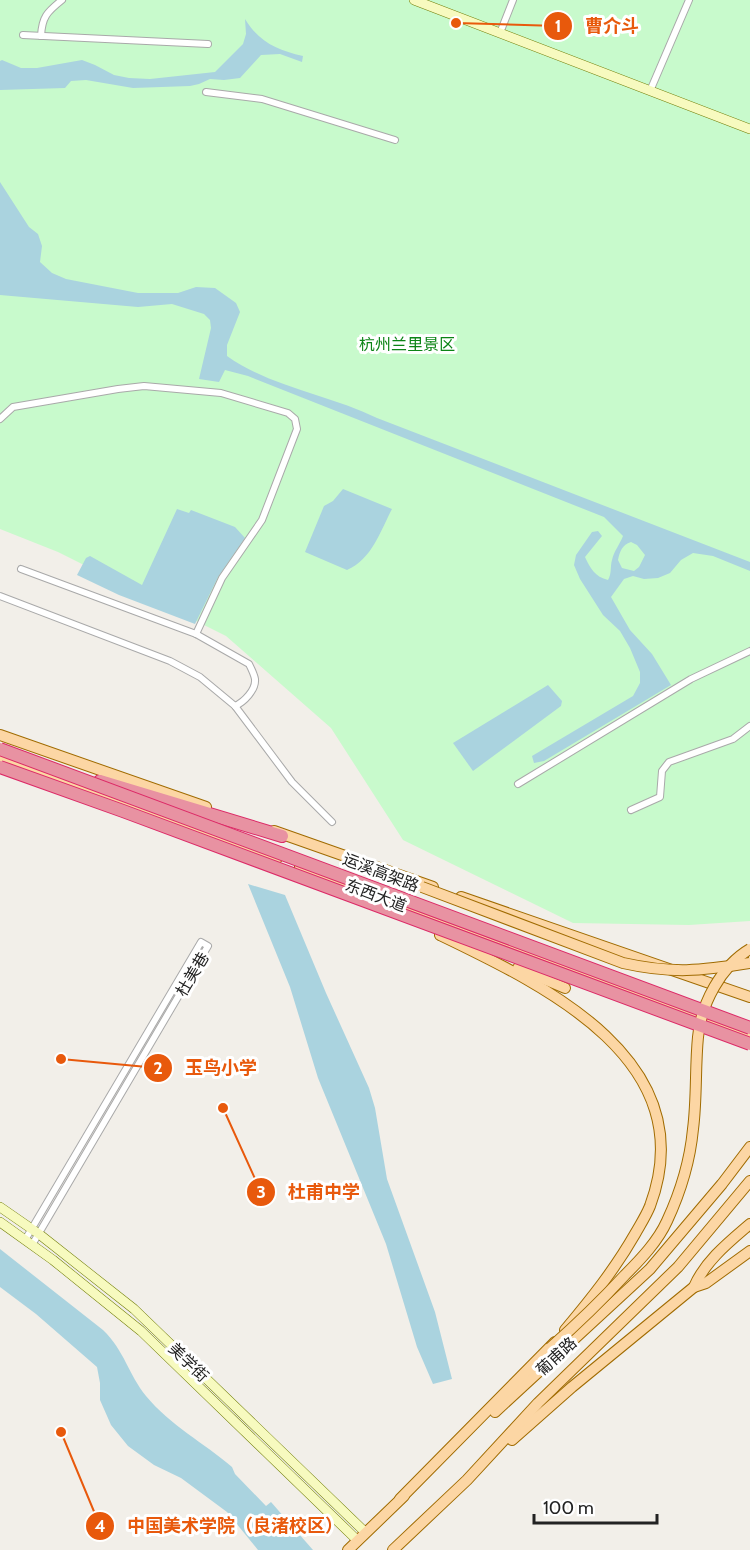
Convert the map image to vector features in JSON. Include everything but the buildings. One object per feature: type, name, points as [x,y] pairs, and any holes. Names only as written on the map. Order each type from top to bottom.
[{"type":"highway","name":"运溪高架路","points":[[0,749],[750,1028]]},
{"type":"highway","points":[[39,762],[282,836]]},
{"type":"highway","name":"运溪高架路","points":[[0,767],[750,1044]]},
{"type":"highway","points":[[34,779],[273,871]]},
{"type":"main road","points":[[0,735],[750,998]]},
{"type":"main road","name":"东西大道","points":[[0,760],[277,858],[750,1035]]},
{"type":"main road","points":[[282,836],[342,856],[623,963],[686,972],[750,963]]},
{"type":"main road","points":[[273,871],[440,935],[565,988]]},
{"type":"main road","points":[[440,935],[535,984],[597,1028],[637,1070],[649,1091],[656,1110],[660,1126],[662,1162],[649,1209],[610,1275],[550,1348]]},
{"type":"main road","points":[[400,1499],[550,1348],[594,1308],[645,1254],[666,1223],[683,1181],[689,1156],[701,1020],[713,990],[723,974],[733,962],[750,949]]},
{"type":"main road","name":"葡甫路","points":[[348,1550],[400,1499],[650,1269],[722,1184],[750,1147]]},
{"type":"main road","name":"葡甫路","points":[[393,1550],[467,1480],[538,1403],[678,1267],[750,1181]]},
{"type":"main road","points":[[694,1287],[711,1260],[750,1224]]},
{"type":"main road","points":[[467,1480],[572,1387],[694,1287],[706,1283],[750,1251]]},
{"type":"street","points":[[414,0],[750,129]]},
{"type":"street","points":[[500,33],[513,0]]},
{"type":"street","points":[[650,91],[689,0]]},
{"type":"street","points":[[42,36],[42,21],[59,1]]},
{"type":"street","points":[[23,36],[208,44]]},
{"type":"street","points":[[206,92],[262,99],[395,140]]},
{"type":"street","points":[[0,419],[13,407],[144,386],[221,393],[288,413],[295,418],[297,429],[262,520],[222,578],[196,634]]},
{"type":"street","points":[[21,569],[196,634],[249,664],[255,680],[251,691],[242,703],[235,706]]},
{"type":"street","points":[[0,596],[100,632],[170,661],[200,677],[235,706],[292,782],[332,822]]},
{"type":"street","points":[[518,784],[691,679],[750,651]]},
{"type":"street","points":[[631,810],[660,797],[662,771],[669,762],[733,740],[750,726]]},
{"type":"street","name":"杜美巷","points":[[29,1242],[35,1231],[201,942],[208,946],[35,1231]]},
{"type":"street","name":"美学街","points":[[0,1207],[35,1231],[134,1309],[361,1536]]},
{"type":"street","name":"美学街","points":[[0,1222],[29,1242],[141,1331],[361,1536]]},
{"type":"green space","name":"杭州兰里景区","points":[[0,0],[750,0],[750,921],[689,925],[573,923],[403,840],[331,728],[226,636],[58,552],[0,529]]},
{"type":"water","points":[[245,19],[256,34],[270,44],[303,56],[302,62],[280,54],[261,55],[240,78],[210,79],[190,86],[133,88],[86,80],[71,81],[65,88],[0,90],[0,61],[2,60],[21,68],[37,68],[82,60],[114,75],[129,78],[150,79],[215,72],[243,44],[246,34]]},
{"type":"water","points":[[0,182],[29,227],[38,234],[42,246],[40,262],[52,273],[66,279],[138,293],[178,293],[196,287],[215,288],[236,303],[240,312],[227,345],[227,356],[244,367],[262,376],[359,410],[750,562],[750,571],[713,556],[693,553],[681,560],[670,573],[658,578],[644,579],[633,576],[624,579],[611,597],[630,630],[652,654],[671,685],[544,761],[534,763],[532,756],[633,696],[640,683],[640,672],[630,648],[620,631],[603,615],[580,579],[574,565],[576,555],[592,532],[598,531],[602,536],[585,557],[600,577],[608,580],[613,557],[623,536],[604,517],[248,376],[225,370],[219,382],[199,379],[211,328],[210,320],[204,314],[172,304],[138,307],[0,295]],"holes":[[[631,542],[637,545],[645,555],[639,567],[634,571],[622,568],[618,560],[622,549]]]},
{"type":"water","points":[[343,489],[392,509],[369,552],[356,565],[347,570],[305,552],[324,506],[333,501]]},
{"type":"water","points":[[177,509],[189,513],[191,510],[235,527],[245,538],[218,577],[195,624],[119,595],[77,575],[86,558],[90,556],[142,585]]},
{"type":"water","points":[[548,685],[562,701],[561,706],[473,771],[453,743]]},
{"type":"water","points":[[248,884],[285,895],[369,1088],[375,1108],[387,1179],[435,1312],[452,1379],[433,1384],[417,1347],[386,1244],[318,1078],[290,987]]},
{"type":"water","points":[[0,1249],[103,1330],[116,1346],[140,1388],[155,1406],[176,1425],[232,1467],[235,1474],[266,1506],[271,1502],[313,1550],[258,1550],[227,1512],[181,1478],[154,1465],[128,1446],[111,1425],[100,1400],[97,1367],[36,1314],[0,1287]]},
{"type":"place","name":"曹介斗","points":[[456,23]]},
{"type":"place","name":"玉鸟小学","points":[[61,1059]]},
{"type":"place","name":"杜甫中学","points":[[223,1108]]},
{"type":"place","name":"中国美术学院（良渚校区）","points":[[61,1432]]}]
